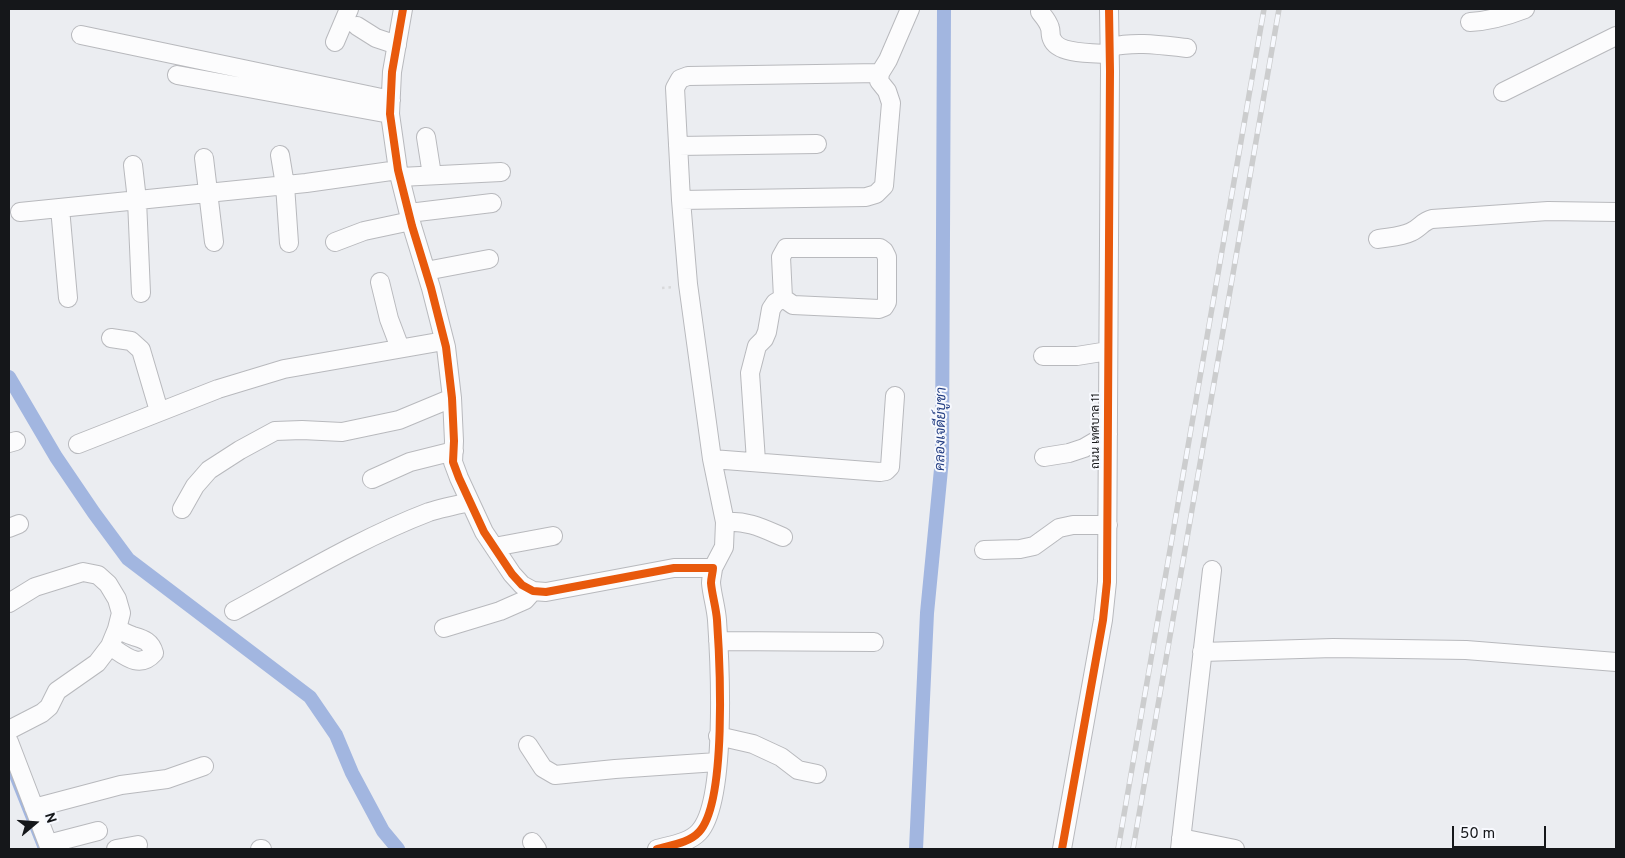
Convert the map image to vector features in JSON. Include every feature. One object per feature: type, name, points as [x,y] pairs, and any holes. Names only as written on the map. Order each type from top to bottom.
[{"type":"street","points":[[335,42],[349,9]]},
{"type":"street","points":[[401,9],[392,72],[391,107],[399,174],[444,341],[452,398],[454,462],[459,478],[484,532],[512,574],[522,586],[533,591],[546,592],[674,568],[714,568]]},
{"type":"street","points":[[681,200],[866,197],[876,194],[884,186],[891,103],[887,91],[879,82],[880,73],[888,60],[910,9]]},
{"type":"street","name":"ถนน เทศบาล 11","points":[[1062,849],[1103,620],[1107,582],[1109,9]]},
{"type":"street","points":[[1470,22],[1484,22],[1501,18],[1525,9]]},
{"type":"street","points":[[1040,12],[1050,28],[1051,39],[1056,45],[1066,51],[1110,50],[1124,44],[1150,43],[1186,48]]},
{"type":"street","points":[[357,26],[376,38],[397,45]]},
{"type":"street","points":[[81,35],[391,107]]},
{"type":"street","points":[[1503,92],[1616,36]]},
{"type":"street","points":[[657,849],[686,841],[699,832],[708,818],[717,773],[720,678],[716,606],[711,582],[714,568],[724,546],[725,522],[712,458],[688,284],[675,88],[680,79],[688,76],[880,73]]},
{"type":"street","points":[[177,74],[391,107]]},
{"type":"street","points":[[426,137],[432,175]]},
{"type":"street","points":[[678,146],[817,144]]},
{"type":"street","points":[[280,154],[285,185],[289,243]]},
{"type":"street","points":[[204,158],[214,242]]},
{"type":"street","points":[[133,165],[137,200],[141,293]]},
{"type":"street","points":[[20,212],[399,174],[432,175],[500,172]]},
{"type":"street","points":[[335,242],[410,217],[492,203]]},
{"type":"street","points":[[60,208],[68,298]]},
{"type":"street","points":[[1378,238],[1404,235],[1419,227],[1424,220],[1432,218],[1548,211],[1616,212]]},
{"type":"street","points":[[786,248],[880,248],[887,257],[887,302],[884,307],[879,309],[793,305],[783,298],[781,257],[786,248]]},
{"type":"street","points":[[426,271],[489,259]]},
{"type":"street","points":[[380,282],[389,319],[400,348]]},
{"type":"street","points":[[756,462],[750,373],[757,346],[764,339],[767,332],[770,309],[783,298]]},
{"type":"street","points":[[111,338],[131,341],[141,350],[159,411]]},
{"type":"street","points":[[78,444],[218,388],[284,369],[444,341]]},
{"type":"street","points":[[1042,356],[1078,356],[1108,351]]},
{"type":"street","points":[[712,458],[886,471],[890,466],[895,396]]},
{"type":"street","points":[[182,509],[196,486],[210,470],[240,450],[275,431],[342,432],[400,420],[452,398]]},
{"type":"street","points":[[1044,457],[1069,453],[1084,448],[1108,434]]},
{"type":"street","points":[[372,479],[410,462],[454,451]]},
{"type":"street","points":[[234,611],[375,536],[430,512],[470,502]]},
{"type":"street","points":[[725,522],[743,522],[756,525],[784,537]]},
{"type":"street","points":[[984,550],[1020,549],[1034,546],[1059,528],[1108,525]]},
{"type":"street","points":[[494,547],[553,536]]},
{"type":"street","points":[[1212,570],[1180,844],[1235,849]]},
{"type":"street","points":[[9,603],[35,587],[83,572],[98,575],[108,584],[117,599],[121,613],[110,646],[97,663],[58,692],[49,707],[9,730]]},
{"type":"street","points":[[444,628],[517,604],[525,600],[533,591]]},
{"type":"street","points":[[110,646],[133,661],[150,658],[154,653],[152,647],[143,638],[117,629]]},
{"type":"street","points":[[718,640],[874,642]]},
{"type":"street","points":[[1202,652],[1333,648],[1457,650],[1616,662]]},
{"type":"street","points":[[718,736],[753,744],[781,757],[798,770],[817,774]]},
{"type":"street","points":[[9,742],[49,846],[98,831]]},
{"type":"street","points":[[528,745],[543,768],[555,775],[717,762]]},
{"type":"street","points":[[34,808],[121,785],[167,779],[204,766]]},
{"type":"street","points":[[116,849],[138,845]]},
{"type":"waterway","name":"คลองเจดีย์บูชา","points":[[916,849],[927,613],[942,459],[944,9]]},
{"type":"waterway","points":[[9,377],[56,457],[128,559],[310,697],[336,735],[352,773],[383,831],[398,849]]},
{"type":"waterway","points":[[9,771],[40,849]]},
{"type":"railway","points":[[1118,849],[1264,9]]},
{"type":"railway","points":[[1133,849],[1279,9]]},
{"type":"cycle path","points":[[403,9],[392,72],[390,114],[398,170],[446,347],[452,398],[453,462],[484,532],[512,574],[522,585],[533,591],[546,592],[674,568],[713,568],[711,583],[717,620],[720,698],[718,763],[714,792],[708,816],[699,832],[685,841],[657,849]]},
{"type":"cycle path","points":[[1062,849],[1103,620],[1107,582],[1109,9]]}]
